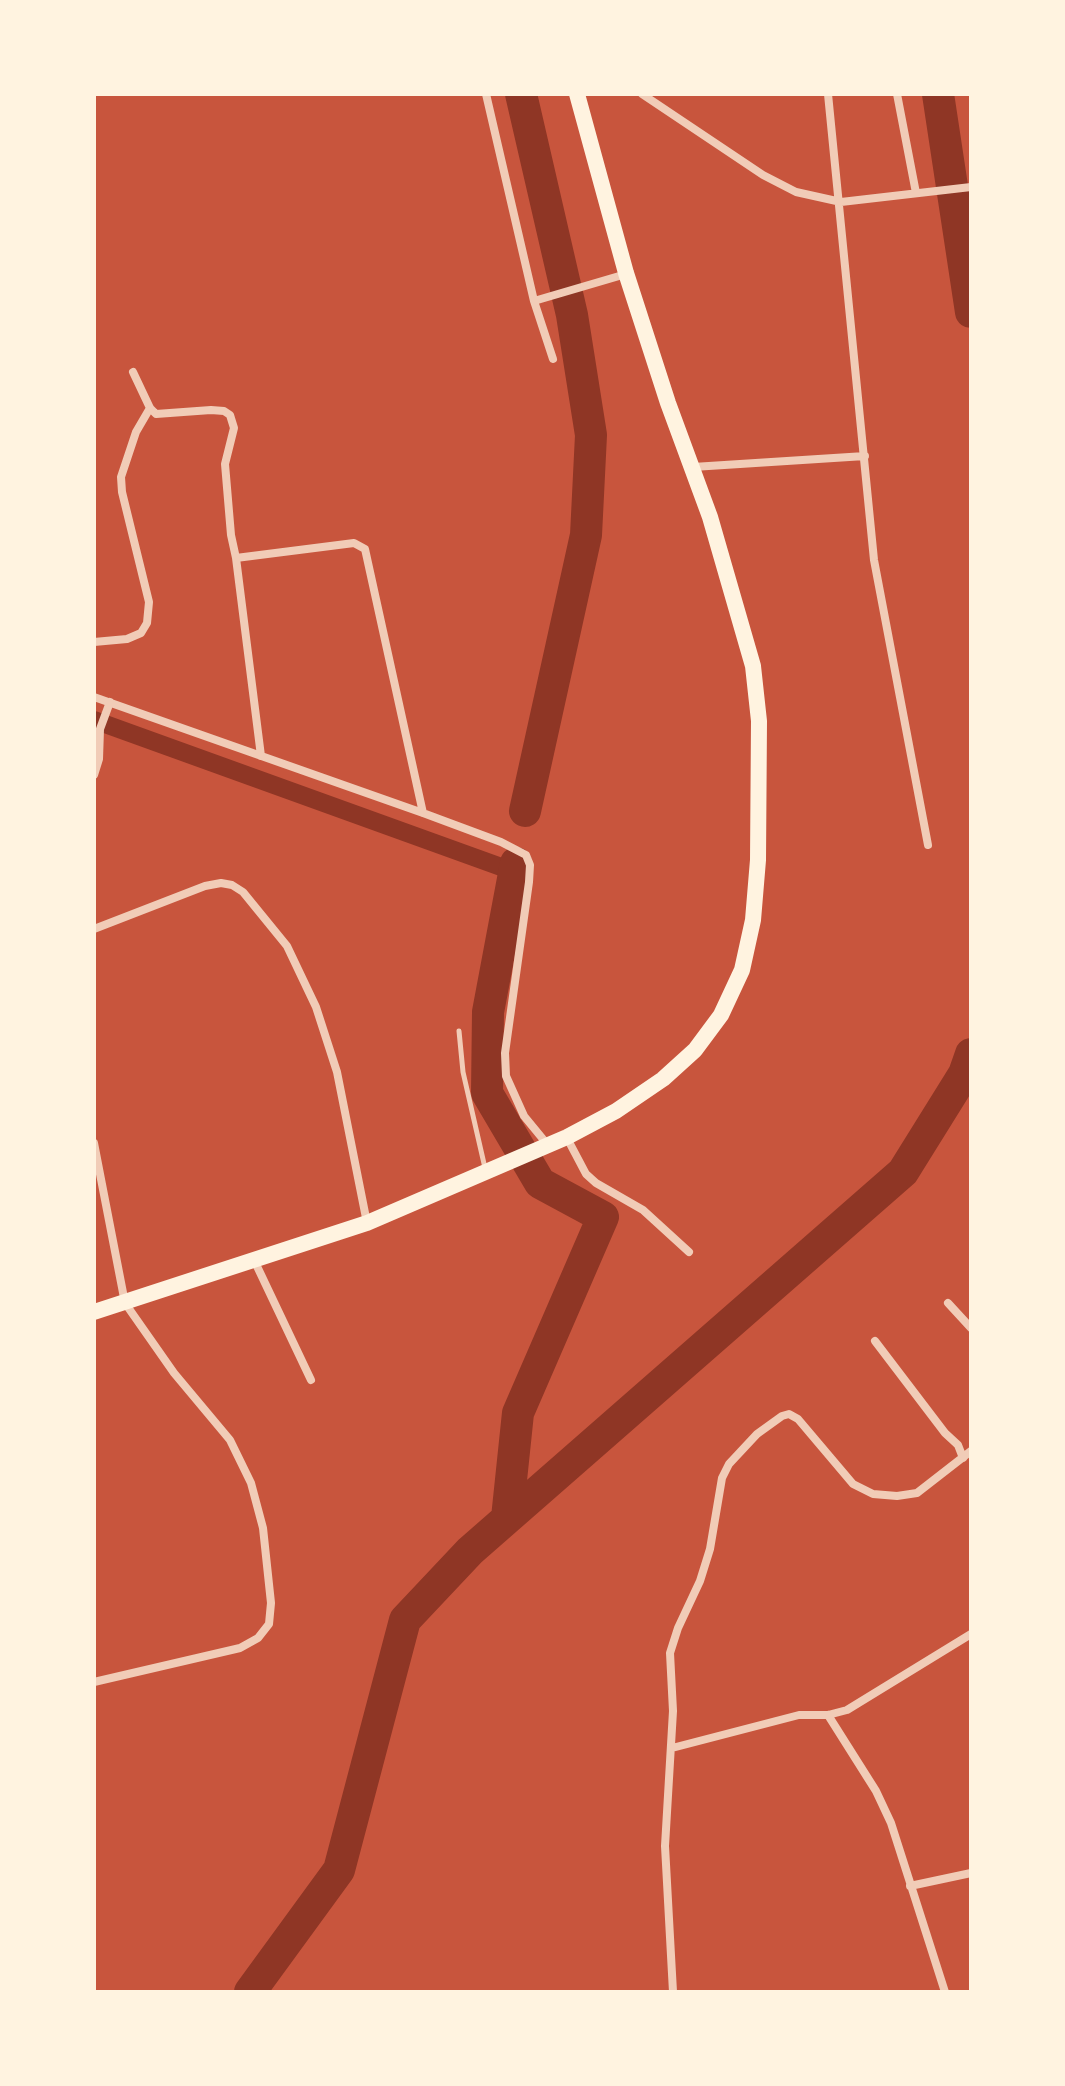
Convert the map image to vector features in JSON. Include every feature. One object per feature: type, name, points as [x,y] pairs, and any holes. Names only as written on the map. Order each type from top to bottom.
[{"type":"highway","points":[[94,1312],[367,1223],[567,1137],[616,1111],[663,1079],[695,1050],[721,1015],[742,970],[750,934],[758,860],[759,721],[755,679],[747,638],[693,467],[668,403],[626,273],[577,94]]},
{"type":"street","points":[[486,94],[534,301],[553,359]]},
{"type":"street","points":[[642,94],[782,186],[796,192],[841,202],[971,187]]},
{"type":"street","points":[[828,94],[874,560],[928,845]]},
{"type":"street","points":[[897,94],[919,192]]},
{"type":"street","points":[[534,301],[626,273]]},
{"type":"street","points":[[133,372],[156,414],[163,416],[211,410],[230,415],[234,428],[225,464],[231,535],[261,756]]},
{"type":"street","points":[[94,642],[127,639],[141,633],[147,623],[149,602],[121,477],[136,432],[150,408]]},
{"type":"street","points":[[693,467],[865,456]]},
{"type":"street","points":[[236,558],[354,543],[365,549],[423,813]]},
{"type":"street","points":[[94,697],[108,706],[423,813],[526,855],[530,865],[505,1053],[506,1076],[542,1147]]},
{"type":"street","points":[[94,775],[99,759],[100,729],[108,706]]},
{"type":"street","points":[[94,929],[205,886],[221,883],[243,892],[287,946],[316,1007],[337,1072],[367,1223]]},
{"type":"street","points":[[567,1137],[586,1174],[643,1210],[689,1252]]},
{"type":"street","points":[[94,1143],[125,1303],[174,1373],[230,1440],[251,1483],[263,1528],[271,1603],[269,1624],[258,1638],[240,1648],[94,1682]]},
{"type":"street","points":[[255,1262],[311,1380]]},
{"type":"street","points":[[948,1303],[971,1328]]},
{"type":"street","points":[[875,1341],[945,1433],[958,1445],[963,1458]]},
{"type":"street","points":[[673,1992],[665,1846],[673,1711],[670,1653],[710,1549],[722,1478],[729,1464],[757,1434],[782,1416],[793,1415],[853,1484],[873,1494],[897,1496],[917,1493],[971,1451]]},
{"type":"street","points":[[672,1748],[799,1715],[828,1715],[847,1710],[971,1634]]},
{"type":"street","points":[[828,1715],[876,1791],[891,1823],[945,1992]]},
{"type":"street","points":[[910,1886],[971,1873]]},
{"type":"lane","points":[[459,1031],[463,1072],[486,1173]]},
{"type":"waterway","points":[[521,94],[572,315],[591,435],[586,535],[525,811]]},
{"type":"waterway","points":[[938,94],[971,312]]},
{"type":"waterway","points":[[94,720],[515,872]]},
{"type":"waterway","points":[[507,1518],[518,1413],[603,1217],[540,1183],[487,1093],[488,1012],[516,863]]},
{"type":"waterway","points":[[250,1992],[339,1870],[405,1620],[470,1551],[903,1172],[964,1074],[971,1054]]}]
